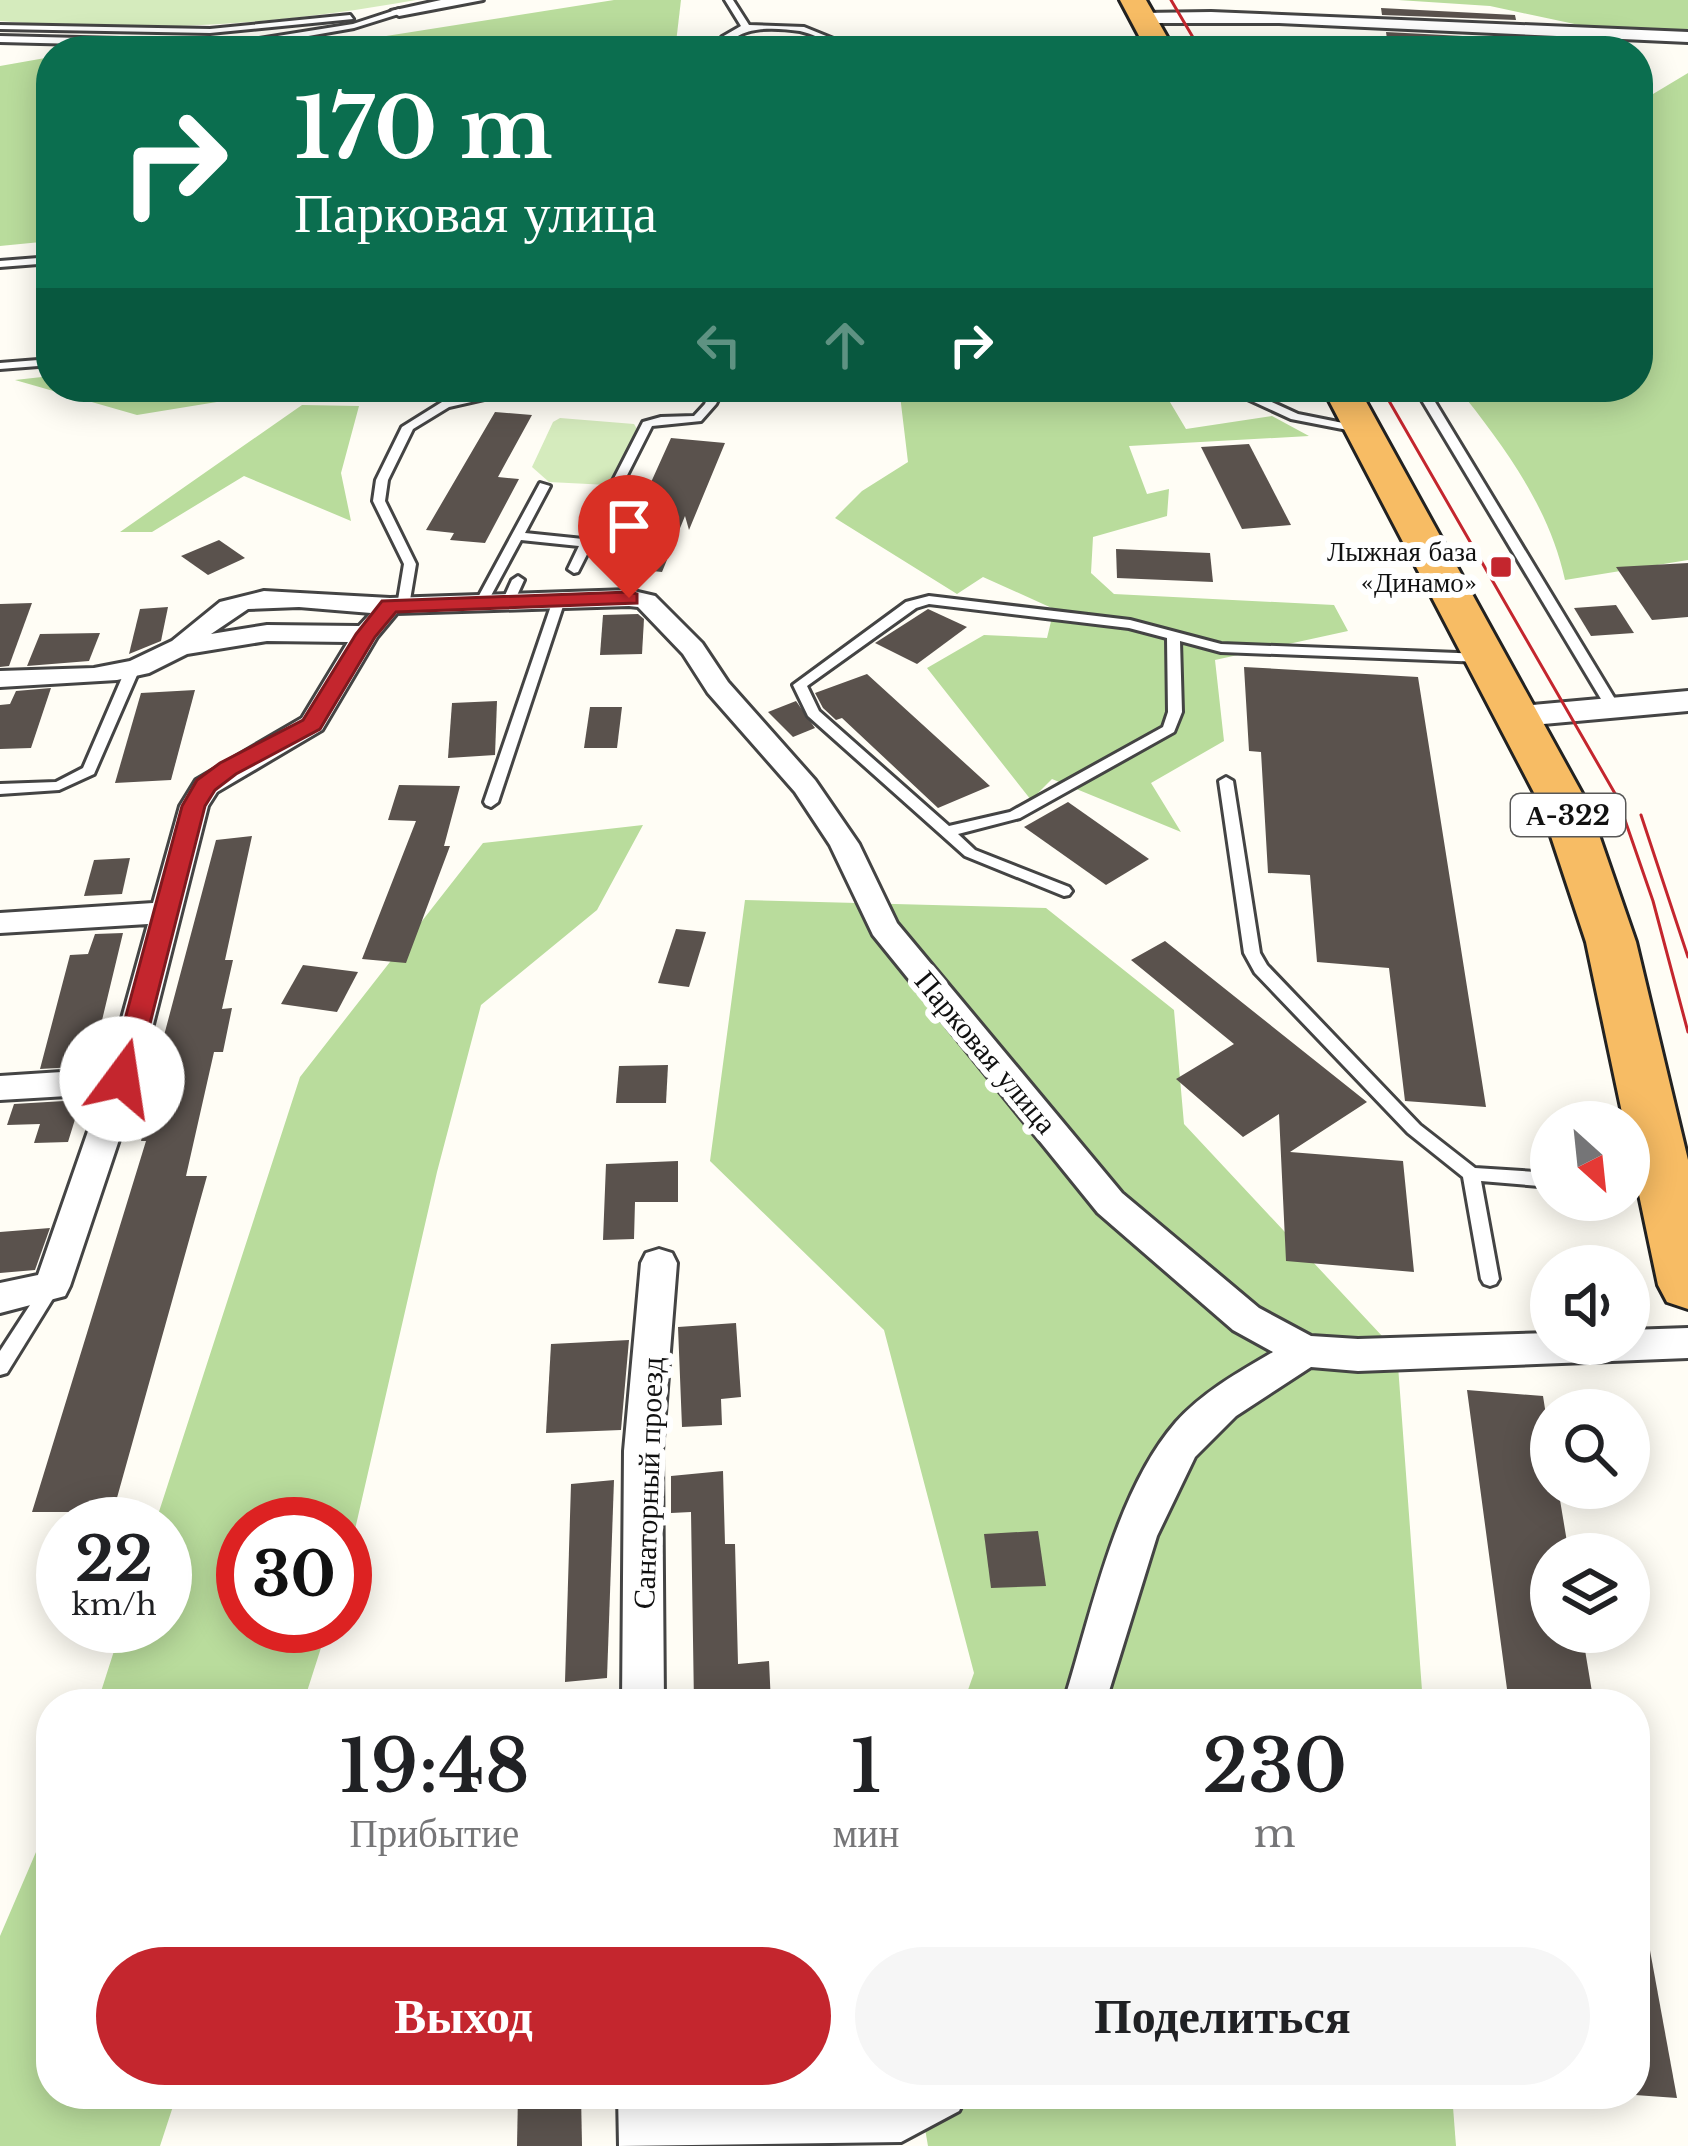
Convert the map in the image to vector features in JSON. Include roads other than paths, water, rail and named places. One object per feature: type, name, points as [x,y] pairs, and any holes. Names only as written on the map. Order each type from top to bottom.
[{"type":"highway","points":[[1138,9],[1153,36]]},
{"type":"highway","name":"А-322","points":[[1348,402],[1490,658],[1565,806],[1611,942],[1657,1189],[1685,1257]]},
{"type":"street","points":[[399,11],[475,0]]},
{"type":"street","points":[[1138,9],[1625,36]]},
{"type":"street","points":[[1653,36],[1688,37]]},
{"type":"street","name":"Парковая улица","points":[[0,679],[101,676],[134,666],[180,648],[214,615],[250,601],[396,606],[502,595],[646,601],[829,817],[884,928],[1110,1203],[1246,1319],[1305,1351],[1358,1355],[1688,1343]]},
{"type":"street","points":[[0,1298],[52,1286],[122,1079],[194,806],[206,786],[228,769],[312,724],[366,634],[396,606]]},
{"type":"street","points":[[180,648],[267,633],[366,634]]},
{"type":"street","points":[[1520,716],[1686,704]]},
{"type":"street","points":[[0,923],[165,913]]},
{"type":"street","points":[[0,1088],[122,1079]]},
{"type":"street","name":"Санаторный проезд","points":[[643,1689],[643,1451],[659,1263]]},
{"type":"street","points":[[1089,1689],[1153,1496],[1183,1442],[1220,1407],[1305,1351]]},
{"type":"street","points":[[644,2125],[902,2116],[914,2109]]},
{"type":"lane","points":[[729,0],[746,28]]},
{"type":"lane","points":[[0,27],[210,32],[399,11]]},
{"type":"lane","points":[[322,36],[399,11]]},
{"type":"lane","points":[[731,36],[746,28],[804,29],[822,36]]},
{"type":"lane","points":[[0,39],[36,40]]},
{"type":"lane","points":[[0,263],[36,261]]},
{"type":"lane","points":[[0,366],[36,363]]},
{"type":"lane","points":[[396,606],[410,564],[379,501],[382,480],[408,428],[456,402]]},
{"type":"lane","points":[[574,569],[647,424],[701,419],[712,402]]},
{"type":"lane","points":[[1263,402],[1295,417],[1363,430]]},
{"type":"lane","points":[[1429,402],[1614,710]]},
{"type":"lane","points":[[502,595],[517,536],[544,486]]},
{"type":"lane","points":[[517,536],[587,543]]},
{"type":"lane","points":[[491,802],[559,600]]},
{"type":"lane","points":[[1064,891],[970,853],[813,712],[800,685],[911,605],[929,600],[1130,624],[1221,648],[1490,658]]},
{"type":"lane","points":[[946,832],[1015,815],[1168,729],[1175,712],[1173,636]]},
{"type":"lane","points":[[0,789],[59,786],[89,771],[134,666]]},
{"type":"lane","points":[[1226,781],[1252,952],[1261,969],[1414,1129],[1471,1174],[1530,1178]]},
{"type":"lane","points":[[1471,1174],[1490,1279]]},
{"type":"lane","points":[[0,1367],[52,1286]]},
{"type":"tram line","points":[[1171,0],[1192,36]]},
{"type":"tram line","points":[[1390,402],[1617,797],[1653,901],[1688,1032]]},
{"type":"tram line","points":[[1641,815],[1688,957]]},
{"type":"place","name":"Лыжная база «Динамо»","points":[[1501,567]]}]
